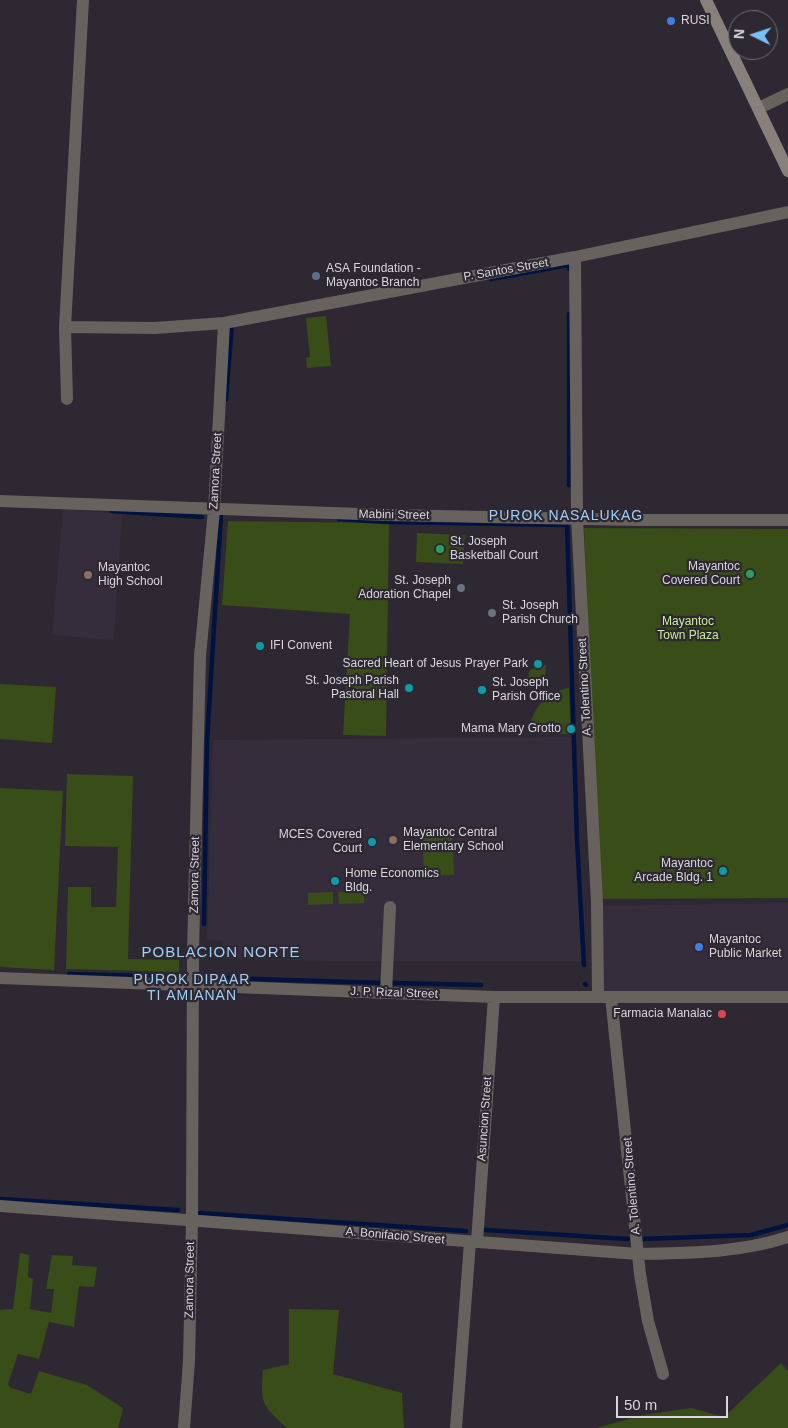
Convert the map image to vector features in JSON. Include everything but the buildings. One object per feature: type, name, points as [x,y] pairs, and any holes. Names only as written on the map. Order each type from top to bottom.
[{"type":"main road","points":[[706,0],[760,108],[788,171]]},
{"type":"street","points":[[67,399],[66,327],[83,0]]},
{"type":"street","points":[[760,108],[788,94]]},
{"type":"street","name":"P. Santos Street","points":[[66,327],[155,328],[224,323],[576,258],[788,212]]},
{"type":"street","name":"A. Tolentino Street","points":[[576,258],[577,518],[597,903],[598,996]]},
{"type":"street","name":"Zamora Street","points":[[184,1428],[192,1220],[193,986],[200,656],[214,510],[224,323]]},
{"type":"street","name":"Mabini Street","points":[[0,501],[214,510],[733,522],[788,520]]},
{"type":"street","points":[[386,993],[390,907]]},
{"type":"street","name":"J. P. Rizal Street","points":[[0,978],[494,997],[788,997]]},
{"type":"street","name":"Asuncion Street","points":[[456,1428],[494,997]]},
{"type":"street","name":"A. Tolentino Street","points":[[611,997],[628,1140],[638,1254],[648,1321],[663,1374]]},
{"type":"street","name":"A. Bonifacio Street","points":[[0,1206],[638,1254],[725,1250],[754,1246],[788,1236]]},
{"type":"shaded area","name":"Mayantoc High School","points":[[63,509],[122,514],[114,640],[52,635]]},
{"type":"shaded area","name":"Mayantoc Central Elementary School","points":[[572,737],[582,961],[223,959],[223,941],[207,940],[213,740]]},
{"type":"shaded area","name":"Mayantoc Public Market","points":[[788,903],[788,993],[600,992],[599,906]]},
{"type":"green space","points":[[326,316],[331,366],[307,368],[306,358],[310,357],[306,318]]},
{"type":"green space","points":[[228,521],[389,523],[386,736],[343,735],[350,614],[222,605]]},
{"type":"green space","name":"Mayantoc Town Plaza","points":[[584,528],[788,529],[788,898],[600,899]]},
{"type":"green space","name":"St. Joseph Basketball Court","points":[[417,533],[465,535],[463,564],[416,562]]},
{"type":"green space","points":[[546,665],[545,685],[528,683],[529,671],[537,666]]},
{"type":"green space","points":[[0,684],[56,687],[52,743],[0,739]]},
{"type":"green space","points":[[569,688],[571,734],[530,734],[532,718],[540,704],[553,693]]},
{"type":"green space","points":[[67,774],[133,776],[128,959],[179,960],[179,972],[66,969],[68,887],[91,887],[91,907],[116,907],[118,847],[65,846]]},
{"type":"green space","points":[[0,788],[63,791],[54,970],[0,967]]},
{"type":"green space","points":[[440,828],[440,834],[452,833],[454,875],[424,876],[422,830]]},
{"type":"green space","points":[[364,891],[364,903],[339,904],[338,892]]},
{"type":"green space","points":[[333,892],[333,904],[308,905],[308,893]]},
{"type":"green space","points":[[20,1253],[29,1255],[28,1277],[33,1279],[30,1309],[51,1313],[54,1289],[46,1289],[52,1255],[73,1256],[72,1265],[97,1267],[94,1287],[79,1286],[74,1327],[49,1322],[39,1359],[18,1354],[8,1384],[11,1388],[31,1394],[39,1371],[87,1385],[123,1408],[118,1428],[0,1428],[0,1310],[13,1309]]},
{"type":"green space","points":[[289,1309],[339,1310],[333,1374],[402,1393],[404,1428],[287,1428],[272,1414],[264,1403],[262,1390],[263,1370],[289,1364]]},
{"type":"green space","points":[[781,1363],[788,1371],[788,1428],[596,1428],[643,1415],[691,1408],[724,1417]]},
{"type":"waterway","points":[[491,279],[569,265],[569,269]]},
{"type":"waterway","points":[[569,314],[569,485]]},
{"type":"waterway","points":[[226,399],[232,324]]},
{"type":"waterway","points":[[111,511],[202,517]]},
{"type":"waterway","points":[[204,924],[207,741],[221,515]]},
{"type":"waterway","points":[[339,519],[385,522]]},
{"type":"waterway","points":[[388,522],[567,525],[577,840],[584,965]]},
{"type":"waterway","points":[[69,974],[187,977]]},
{"type":"waterway","points":[[195,977],[382,983]]},
{"type":"waterway","points":[[391,983],[481,985]]},
{"type":"waterway","points":[[0,1199],[178,1210]]},
{"type":"waterway","points":[[200,1213],[466,1231]]},
{"type":"waterway","points":[[641,1239],[751,1235],[788,1225]]},
{"type":"waterway","points":[[485,1230],[628,1239]]},
{"type":"place","name":"RUSI","points":[[671,21]]},
{"type":"place","name":"ASA Foundation - Mayantoc Branch","points":[[316,276]]},
{"type":"place","name":"St. Joseph Basketball Court","points":[[440,549]]},
{"type":"place","name":"Mayantoc Covered Court","points":[[750,574]]},
{"type":"place","name":"Mayantoc High School","points":[[88,575]]},
{"type":"place","name":"St. Joseph Adoration Chapel","points":[[461,588]]},
{"type":"place","name":"St. Joseph Parish Church","points":[[492,613]]},
{"type":"place","name":"IFI Convent","points":[[260,646]]},
{"type":"place","name":"Sacred Heart of Jesus Prayer Park","points":[[538,664]]},
{"type":"place","name":"St. Joseph Parish Pastoral Hall","points":[[409,688]]},
{"type":"place","name":"St. Joseph Parish Office","points":[[482,690]]},
{"type":"place","name":"Mama Mary Grotto","points":[[571,729]]},
{"type":"place","name":"Mayantoc Central Elementary School","points":[[393,840]]},
{"type":"place","name":"MCES Covered Court","points":[[372,842]]},
{"type":"place","name":"Mayantoc Arcade Bldg. 1","points":[[723,871]]},
{"type":"place","name":"Home Economics Bldg.","points":[[335,881]]},
{"type":"place","name":"Mayantoc Public Market","points":[[699,947]]},
{"type":"place","name":"Farmacia Manalac","points":[[722,1014]]},
{"type":"district","name":"PUROK NASALUKAG","points":[[566,516]]},
{"type":"district","name":"POBLACION NORTE","points":[[221,953]]},
{"type":"district","name":"PUROK DIPAAR TI AMIANAN","points":[[192,988]]}]
